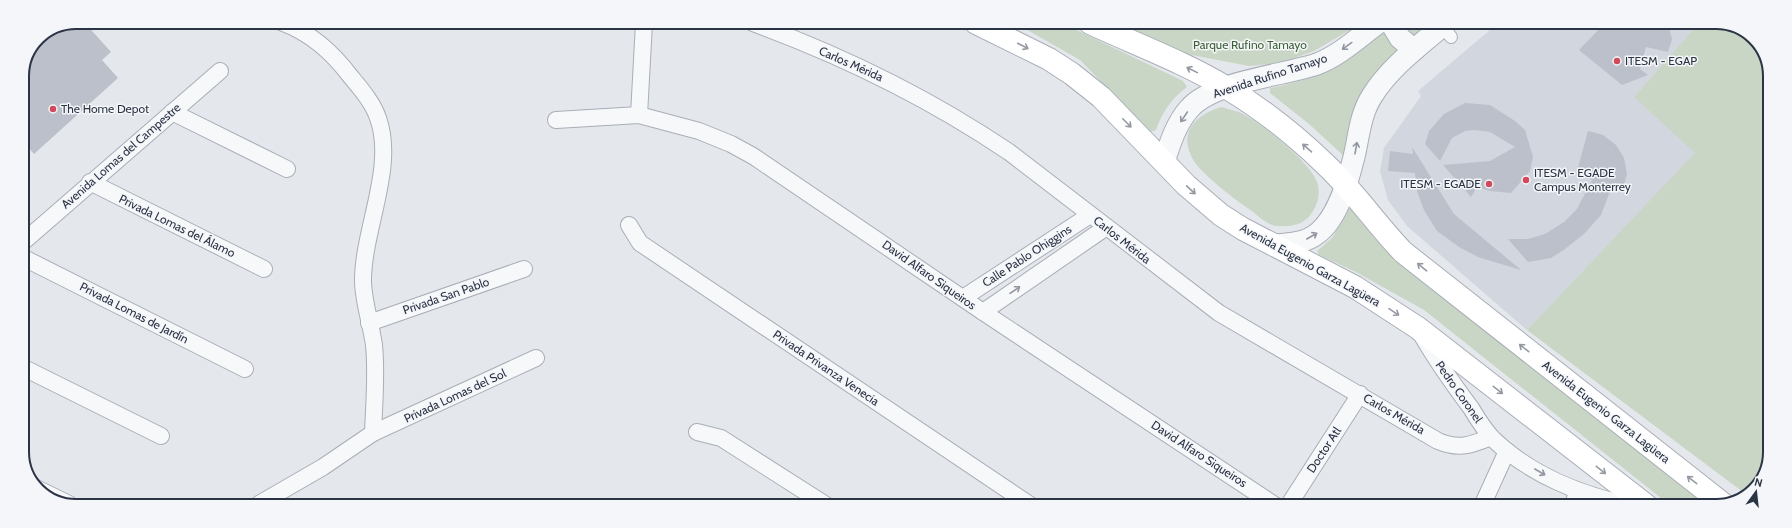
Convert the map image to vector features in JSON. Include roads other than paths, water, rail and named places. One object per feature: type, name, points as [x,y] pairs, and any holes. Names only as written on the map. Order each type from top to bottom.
[{"type":"main road","name":"Avenida Eugenio Garza Lagüera","points":[[988,29],[1049,59],[1072,74],[1101,97],[1186,185],[1216,210],[1243,229],[1355,287],[1418,328],[1639,499]]},
{"type":"main road","name":"Avenida Eugenio Garza Lagüera","points":[[1103,29],[1190,68],[1226,88],[1268,115],[1326,164],[1384,232],[1409,256],[1717,499]]},
{"type":"street","points":[[297,29],[308,34],[339,61],[371,104],[378,118],[382,140],[382,168],[365,258],[363,282],[364,299],[374,344],[375,363],[373,434]]},
{"type":"street","points":[[639,115],[644,29]]},
{"type":"street","name":"Carlos Mérida","points":[[768,29],[890,81],[937,106],[1009,152],[1218,313],[1245,330],[1450,446],[1473,444],[1491,437]]},
{"type":"street","name":"Avenida Rufino Tamayo","points":[[1164,162],[1174,134],[1190,108],[1203,98],[1226,88],[1318,63],[1334,55],[1370,29]]},
{"type":"street","points":[[1395,29],[1400,38],[1414,50]]},
{"type":"street","points":[[1275,245],[1293,244],[1318,233],[1335,210],[1345,185],[1354,157],[1360,128],[1372,97],[1393,70],[1414,50],[1444,29]]},
{"type":"street","name":"Avenida Lomas del Campestre","points":[[29,237],[90,182],[220,71]]},
{"type":"street","points":[[172,112],[287,169]]},
{"type":"street","name":"David Alfaro Siqueiros","points":[[556,120],[639,115],[699,131],[731,144],[753,156],[983,312],[1265,499]]},
{"type":"street","name":"Privada Lomas del Álamo","points":[[90,182],[264,269]]},
{"type":"street","name":"Calle Pablo Ohiggins","points":[[964,298],[1090,215]]},
{"type":"street","name":"Privada Privanza Venecia","points":[[628,225],[640,243],[1021,499]]},
{"type":"street","name":"Calle Pablo Ohiggins","points":[[983,312],[1106,228]]},
{"type":"street","name":"Privada Lomas de Jardín","points":[[29,261],[245,369]]},
{"type":"street","name":"Privada San Pablo","points":[[369,323],[524,269]]},
{"type":"street","name":"Pedro Coronel","points":[[1418,328],[1446,374],[1491,437],[1507,451],[1546,476],[1575,498],[1585,499]]},
{"type":"street","name":"Privada Lomas del Sol","points":[[268,499],[323,467],[373,434],[536,358]]},
{"type":"street","points":[[29,370],[160,436]]},
{"type":"street","name":"Doctor Atl","points":[[1292,499],[1360,394]]},
{"type":"street","points":[[696,432],[721,438],[817,499]]},
{"type":"street","points":[[1485,499],[1507,451]]},
{"type":"place","name":"ITESM - EGAP","points":[[1617,61]]},
{"type":"place","name":"The Home Depot","points":[[53,109]]},
{"type":"place","name":"ITESM - EGADE Campus Monterrey","points":[[1526,180]]},
{"type":"place","name":"ITESM - EGADE","points":[[1489,184]]},
{"type":"park label","name":"Parque Rufino Tamayo","points":[[1250,45]]}]
